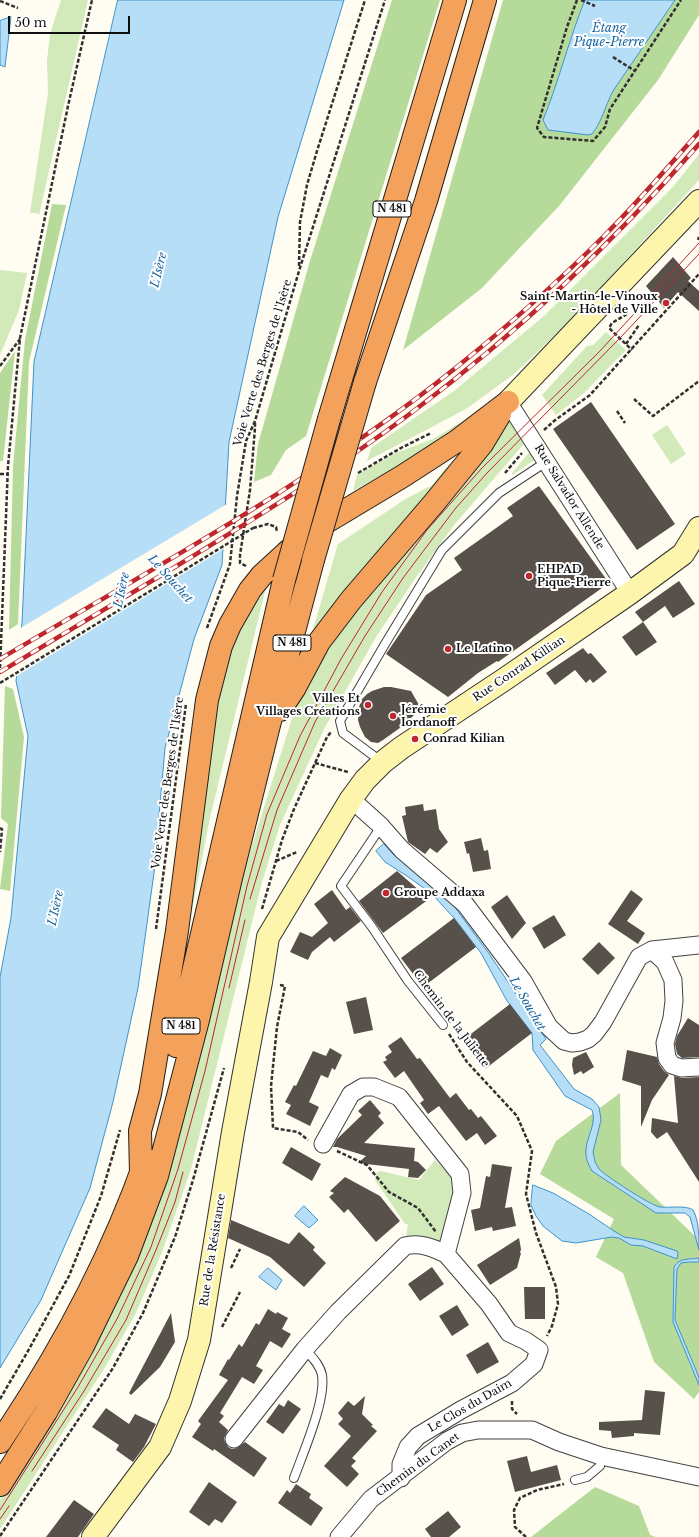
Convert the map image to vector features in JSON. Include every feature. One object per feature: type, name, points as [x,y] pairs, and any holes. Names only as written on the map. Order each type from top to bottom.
[{"type":"highway","name":"N 481","points":[[0,1442],[26,1403],[72,1326],[119,1230],[158,1123],[284,580],[329,419],[455,0]]},
{"type":"highway","name":"N 481","points":[[0,1486],[46,1412],[83,1346],[128,1256],[157,1176],[198,1020],[269,725],[313,560],[364,382],[426,201],[485,0]]},
{"type":"highway","points":[[269,725],[294,689],[319,642],[351,600],[482,444],[508,402]]},
{"type":"highway","points":[[141,1173],[140,1131],[150,1094],[177,931],[207,700],[221,646],[230,624],[250,590],[262,575],[313,530],[403,476],[457,441],[508,402]]},
{"type":"street","points":[[508,402],[699,201]]},
{"type":"street","name":"Rue Salvador Allende","points":[[508,402],[630,593]]},
{"type":"street","name":"Rue Conrad Killian","points":[[268,936],[351,799],[365,780],[383,762],[401,748],[630,593],[682,554],[699,528]]},
{"type":"street","points":[[351,799],[380,825],[402,850],[465,904],[523,981],[549,1027],[564,1041],[572,1043],[580,1042],[588,1039],[594,1034],[603,1022],[639,957],[652,950],[699,945]]},
{"type":"street","name":"Rue de la Résistance","points":[[93,1537],[160,1447],[180,1401],[199,1340],[233,1132],[268,936]]},
{"type":"street","points":[[652,950],[665,962],[673,980],[674,1000],[672,1018],[665,1043],[667,1058],[672,1065],[681,1068],[699,1067]]},
{"type":"street","points":[[323,1144],[351,1094],[363,1087],[374,1087],[399,1097],[460,1174],[462,1193],[446,1254]]},
{"type":"street","points":[[234,1439],[305,1350],[338,1312],[405,1246],[411,1244],[429,1246],[446,1254],[489,1304],[509,1333],[526,1341],[539,1350]]},
{"type":"street","name":"Le Clos du Daim","points":[[401,1478],[401,1464],[408,1447],[418,1436],[461,1410],[512,1383],[534,1364],[539,1350]]},
{"type":"street","name":"Chemin du Canet","points":[[339,1537],[371,1499],[401,1478],[447,1441],[462,1433],[484,1429],[532,1430],[559,1442],[601,1456],[699,1477]]},
{"type":"lane","points":[[383,762],[343,733],[340,721],[442,550],[500,493],[546,462]]},
{"type":"lane","name":"Chemin de la Juliette","points":[[380,825],[376,834],[341,886],[372,927],[408,981],[443,1025]]},
{"type":"lane","points":[[294,1478],[307,1444],[321,1399],[322,1374],[316,1360],[305,1350]]},
{"type":"lane","points":[[575,1480],[587,1477],[600,1466],[601,1456]]},
{"type":"path","points":[[0,668],[7,474],[20,338],[68,106],[92,0]]},
{"type":"path","points":[[299,271],[300,222],[307,185],[365,0]]},
{"type":"path","name":"Voie Verte des Berges de l'Isère","points":[[204,634],[230,564],[237,496],[246,441],[255,421],[299,271],[385,0]]},
{"type":"path","points":[[577,0],[567,27],[537,128],[544,137],[593,141],[605,127],[610,110],[681,0]]},
{"type":"path","points":[[581,0],[595,6]]},
{"type":"path","points":[[0,1],[18,8]]},
{"type":"path","points":[[613,57],[635,71]]},
{"type":"path","points":[[554,421],[590,395],[699,274]]},
{"type":"path","points":[[627,314],[612,323],[609,328],[632,350]]},
{"type":"path","points":[[626,344],[639,325]]},
{"type":"path","points":[[0,366],[20,338]]},
{"type":"path","points":[[634,399],[653,416],[699,381]]},
{"type":"path","points":[[617,411],[625,423]]},
{"type":"path","points":[[252,563],[245,566],[240,563],[240,555],[250,490],[256,428],[255,421]]},
{"type":"path","points":[[356,474],[401,448],[433,433]]},
{"type":"path","points":[[0,474],[7,474]]},
{"type":"path","points":[[0,683],[253,528],[268,524],[276,526],[277,537],[283,532]]},
{"type":"path","name":"Voie Verte des Berges de l'Isère","points":[[155,936],[186,703]]},
{"type":"path","points":[[260,916],[275,862],[294,809],[327,737],[340,721]]},
{"type":"path","points":[[315,763],[352,773]]},
{"type":"path","points":[[0,828],[2,829],[0,852]]},
{"type":"path","points":[[275,862],[304,849]]},
{"type":"path","name":"Chemin de la Juliette","points":[[443,1025],[467,1062],[517,1116],[532,1151],[526,1194],[536,1233],[556,1287],[558,1304],[552,1326],[539,1350]]},
{"type":"path","points":[[0,1399],[69,1276],[101,1196],[122,1124]]},
{"type":"path","points":[[512,1383],[512,1409],[532,1430]]},
{"type":"path","points":[[526,1537],[515,1527],[514,1510],[520,1498],[537,1490],[557,1487],[575,1480]]},
{"type":"green space","points":[[61,0],[88,0],[39,215],[37,213],[30,213],[48,93],[47,61],[50,34]]},
{"type":"green space","points":[[392,0],[440,0],[306,436],[286,450],[271,475],[254,482],[258,444],[310,261]]},
{"type":"green space","points":[[503,0],[585,0],[543,120],[592,134],[613,91],[675,0],[699,0],[699,15],[658,80],[559,206],[482,288],[403,350]]},
{"type":"green space","points":[[699,154],[699,180],[570,321],[514,374],[466,409],[367,461],[371,448],[454,391],[544,316],[673,187]]},
{"type":"green space","points":[[52,204],[66,205],[29,362],[18,624],[9,630],[13,466],[25,340]]},
{"type":"green space","points":[[0,270],[27,273],[19,310],[0,355]]},
{"type":"green space","points":[[606,332],[626,350],[584,393],[556,415],[542,395],[587,346],[593,345]]},
{"type":"green space","points":[[15,351],[3,461],[0,461],[0,373]]},
{"type":"green space","points":[[498,397],[481,414],[423,452],[353,491],[357,475],[396,453],[433,439]]},
{"type":"green space","points":[[510,419],[528,439],[455,524],[417,576],[376,637],[324,729],[280,825],[262,882],[191,1169],[162,1252],[136,1313],[104,1369],[0,1529],[0,1500],[13,1480],[170,1168],[236,900],[295,709],[306,680],[321,653]]},
{"type":"green space","points":[[667,425],[686,454],[671,464],[652,435]]},
{"type":"green space","points":[[533,448],[539,457],[512,475],[512,473]]},
{"type":"green space","points":[[464,450],[309,643],[338,544],[404,500],[432,485],[445,469]]},
{"type":"green space","points":[[265,591],[209,822],[179,979],[219,688],[231,644],[251,608]]},
{"type":"green space","points":[[5,686],[13,689],[24,737],[10,891],[0,889],[8,824],[1,818]]},
{"type":"green space","points":[[620,1093],[621,1165],[699,1240],[699,1392],[694,1399],[654,1362],[623,1273],[596,1257],[614,1219],[540,1174],[556,1141]]},
{"type":"green space","points":[[435,1160],[452,1178],[455,1188],[444,1246],[406,1236],[408,1224],[405,1224],[375,1180],[377,1172],[381,1171],[419,1180]]},
{"type":"green space","points":[[595,1487],[639,1506],[650,1535],[656,1537],[531,1537]]},
{"type":"water","points":[[118,0],[344,0],[278,217],[229,442],[222,565],[194,639],[165,748],[154,873],[138,988],[113,1102],[90,1188],[41,1300],[0,1368],[0,977],[11,918],[28,736],[16,681],[22,623],[34,362]]},
{"type":"water","name":"Étang Pique-Pierre","points":[[585,0],[675,0],[613,91],[592,134],[588,135],[548,130],[543,120]]},
{"type":"water","points":[[11,17],[5,67],[0,65],[0,21]]},
{"type":"water","points":[[384,844],[393,854],[443,891],[490,955],[546,1039],[540,1045],[574,1089],[592,1099],[599,1107],[601,1120],[593,1152],[595,1162],[599,1169],[610,1178],[655,1205],[660,1207],[690,1208],[693,1210],[698,1224],[699,1250],[690,1217],[685,1213],[656,1213],[592,1171],[587,1160],[586,1152],[593,1125],[592,1110],[565,1096],[533,1050],[532,1033],[507,1001],[481,953],[454,918],[432,894],[385,862],[376,851]]},
{"type":"water","points":[[533,1185],[553,1193],[624,1237],[644,1240],[677,1251],[677,1259],[643,1246],[631,1245],[619,1238],[612,1237],[576,1243],[562,1241],[543,1226],[536,1216],[531,1205]]},
{"type":"water","points":[[304,1206],[318,1220],[309,1228],[295,1216]]},
{"type":"water","points":[[699,1258],[699,1262],[681,1263],[677,1269],[675,1320],[699,1378],[699,1385],[673,1322],[674,1267],[682,1260]]},
{"type":"water","points":[[268,1268],[282,1280],[276,1290],[259,1277]]},
{"type":"pier","points":[[227,504],[225,548],[15,677],[19,629]]},
{"type":"building","points":[[673,257],[691,278],[688,281],[699,291],[699,311],[678,292],[664,308],[646,286]]},
{"type":"building","points":[[591,402],[675,524],[637,550],[553,429]]},
{"type":"building","name":"EHPAD Pique-Pierre","points":[[539,486],[609,583],[498,662],[497,661],[478,673],[448,697],[386,654],[426,595],[462,570],[454,558],[513,516],[507,508]]},
{"type":"building","points":[[679,581],[695,604],[673,618],[665,606],[643,622],[635,612]]},
{"type":"building","points":[[643,622],[657,642],[636,656],[622,637]]},
{"type":"building","points":[[583,648],[588,654],[591,653],[607,672],[593,683],[590,679],[586,683],[575,670],[555,685],[546,673]]},
{"type":"building","points":[[384,687],[411,691],[419,705],[418,711],[404,725],[383,740],[378,743],[371,742],[365,737],[360,727],[358,720],[359,707],[362,699],[367,694]]},
{"type":"building","points":[[423,804],[424,811],[436,809],[439,829],[448,842],[437,853],[430,848],[425,854],[408,842],[402,816],[406,815],[405,807]]},
{"type":"building","points":[[481,838],[484,851],[488,850],[491,869],[473,872],[469,853],[467,854],[464,842]]},
{"type":"building","points":[[397,871],[429,899],[383,933],[359,901]]},
{"type":"building","points":[[332,890],[346,910],[350,907],[361,921],[334,942],[330,937],[312,952],[308,960],[290,952],[300,932],[312,937],[328,923],[314,904]]},
{"type":"building","points":[[631,890],[643,899],[627,921],[645,933],[638,944],[608,924]]},
{"type":"building","points":[[507,895],[526,923],[512,939],[491,907]]},
{"type":"building","points":[[554,915],[566,935],[544,949],[532,928]]},
{"type":"building","points":[[454,918],[476,947],[423,987],[401,958]]},
{"type":"building","points":[[599,942],[615,958],[598,975],[582,959]]},
{"type":"building","points":[[366,997],[373,1030],[354,1034],[346,1002]]},
{"type":"building","points":[[510,1004],[532,1033],[485,1069],[463,1040]]},
{"type":"building","points":[[688,1018],[699,1025],[699,1057],[682,1058],[677,1054],[675,1044],[677,1036]]},
{"type":"building","points":[[401,1037],[417,1059],[420,1058],[450,1098],[456,1093],[469,1110],[471,1109],[478,1118],[481,1116],[497,1136],[485,1145],[477,1133],[466,1141],[439,1106],[428,1114],[420,1103],[424,1100],[404,1071],[395,1078],[383,1062],[387,1060],[385,1057],[392,1052],[388,1046]]},
{"type":"building","points":[[330,1048],[342,1055],[335,1070],[332,1068],[328,1078],[321,1075],[309,1102],[319,1107],[310,1126],[286,1114],[291,1105],[285,1102],[294,1085],[296,1086],[313,1051],[326,1056]]},
{"type":"building","points":[[627,1050],[657,1057],[659,1064],[669,1075],[652,1100],[641,1127],[641,1086],[622,1080]]},
{"type":"building","points":[[586,1052],[594,1067],[583,1074],[581,1071],[574,1075],[572,1065],[573,1058]]},
{"type":"building","points":[[674,1076],[682,1078],[699,1077],[699,1182],[667,1132],[657,1139],[651,1132],[652,1118],[678,1123]]},
{"type":"building","points":[[370,1100],[381,1113],[378,1116],[384,1123],[364,1143],[415,1148],[414,1161],[418,1162],[426,1170],[418,1178],[408,1177],[409,1169],[358,1163],[366,1156],[333,1147],[337,1139],[362,1115],[358,1111]]},
{"type":"building","points":[[291,1147],[321,1164],[312,1181],[282,1163]]},
{"type":"building","points":[[492,1164],[512,1167],[505,1208],[512,1207],[516,1226],[493,1231],[492,1227],[475,1231],[471,1210],[480,1208],[486,1176],[490,1177]]},
{"type":"building","points":[[345,1177],[380,1196],[400,1221],[376,1242],[348,1209],[344,1213],[329,1197],[334,1193],[330,1191]]},
{"type":"building","points":[[231,1220],[289,1244],[299,1232],[315,1247],[313,1250],[326,1263],[304,1287],[270,1257],[228,1238]]},
{"type":"building","points":[[519,1238],[521,1253],[517,1268],[490,1285],[477,1265]]},
{"type":"building","points":[[432,1267],[444,1284],[420,1301],[408,1284]]},
{"type":"building","points":[[524,1287],[545,1287],[545,1319],[525,1319]]},
{"type":"building","points":[[457,1305],[469,1325],[452,1336],[439,1316]]},
{"type":"building","points":[[268,1309],[276,1314],[277,1312],[288,1318],[282,1329],[291,1334],[282,1348],[270,1341],[256,1366],[263,1370],[254,1384],[242,1377],[220,1413],[224,1416],[219,1422],[228,1430],[224,1438],[228,1447],[232,1449],[237,1448],[245,1442],[267,1458],[254,1477],[214,1449],[213,1451],[192,1437],[201,1424],[198,1421],[228,1380],[219,1375],[228,1359],[229,1360],[239,1344],[242,1347],[256,1323],[259,1325]]},
{"type":"building","points":[[171,1313],[175,1342],[160,1367],[131,1395],[129,1393]]},
{"type":"building","points":[[488,1342],[499,1362],[477,1374],[466,1355]]},
{"type":"building","points":[[645,1390],[665,1392],[660,1435],[634,1433],[634,1436],[612,1438],[611,1431],[599,1430],[599,1422],[642,1420]]},
{"type":"building","points":[[365,1396],[362,1414],[377,1431],[352,1458],[356,1461],[351,1466],[359,1474],[347,1487],[324,1466],[351,1436],[338,1424],[343,1419],[338,1413],[348,1401],[354,1406]]},
{"type":"building","points":[[288,1400],[301,1409],[283,1434],[266,1422],[279,1404],[284,1407]]},
{"type":"building","points":[[106,1408],[129,1424],[135,1414],[156,1424],[144,1447],[133,1462],[116,1450],[119,1445],[92,1427]]},
{"type":"building","points":[[527,1456],[531,1472],[557,1465],[561,1480],[515,1492],[507,1461]]},
{"type":"building","points":[[209,1482],[237,1502],[222,1523],[215,1519],[209,1526],[189,1512]]},
{"type":"building","points":[[296,1484],[311,1494],[309,1498],[323,1508],[311,1526],[278,1503],[287,1490],[290,1493]]},
{"type":"building","points":[[74,1500],[94,1514],[78,1537],[46,1537]]},
{"type":"building","points":[[448,1511],[461,1527],[449,1537],[431,1537],[425,1529]]},
{"type":"tram line","points":[[0,1510],[78,1387],[117,1319],[151,1247],[178,1169],[205,1071],[247,886],[267,814],[300,736],[341,659],[382,592],[427,530],[482,468],[599,352],[699,243]]},
{"type":"tram line","points":[[250,899],[277,810],[315,722],[365,636],[403,578],[455,509],[487,473],[620,338],[699,254]]},
{"type":"tram line","points":[[229,988],[245,920]]},
{"type":"tram line","points":[[32,1471],[84,1391],[126,1320],[175,1202],[183,1172]]},
{"type":"tram line","points":[[0,1519],[9,1506]]},
{"type":"railway","points":[[0,659],[235,520],[349,447],[404,407],[496,335],[569,270],[628,211],[699,132]]},
{"type":"railway","points":[[0,672],[267,510],[357,452],[415,410],[454,380],[529,317],[634,216],[699,144]]},
{"type":"place","name":"Saint-Martin-le-Vinoux - Hôtel de Ville","points":[[666,303]]},
{"type":"place","name":"EHPAD Pique-Pierre","points":[[529,576]]},
{"type":"place","name":"Le Latino","points":[[448,649]]},
{"type":"place","name":"Villes Et Villages Créations","points":[[368,705]]},
{"type":"place","name":"Jérémie Iordanoff","points":[[393,716]]},
{"type":"place","name":"Conrad Kilian","points":[[415,739]]},
{"type":"place","name":"Groupe Addaxa","points":[[386,893]]},
{"type":"water label","name":"L'Isère","points":[[159,270]]},
{"type":"water label","name":"Le Souchet","points":[[170,579]]},
{"type":"water label","name":"L'Isère","points":[[122,590]]},
{"type":"water label","name":"L'Isère","points":[[56,908]]},
{"type":"water label","name":"Le Souchet","points":[[527,1004]]}]
